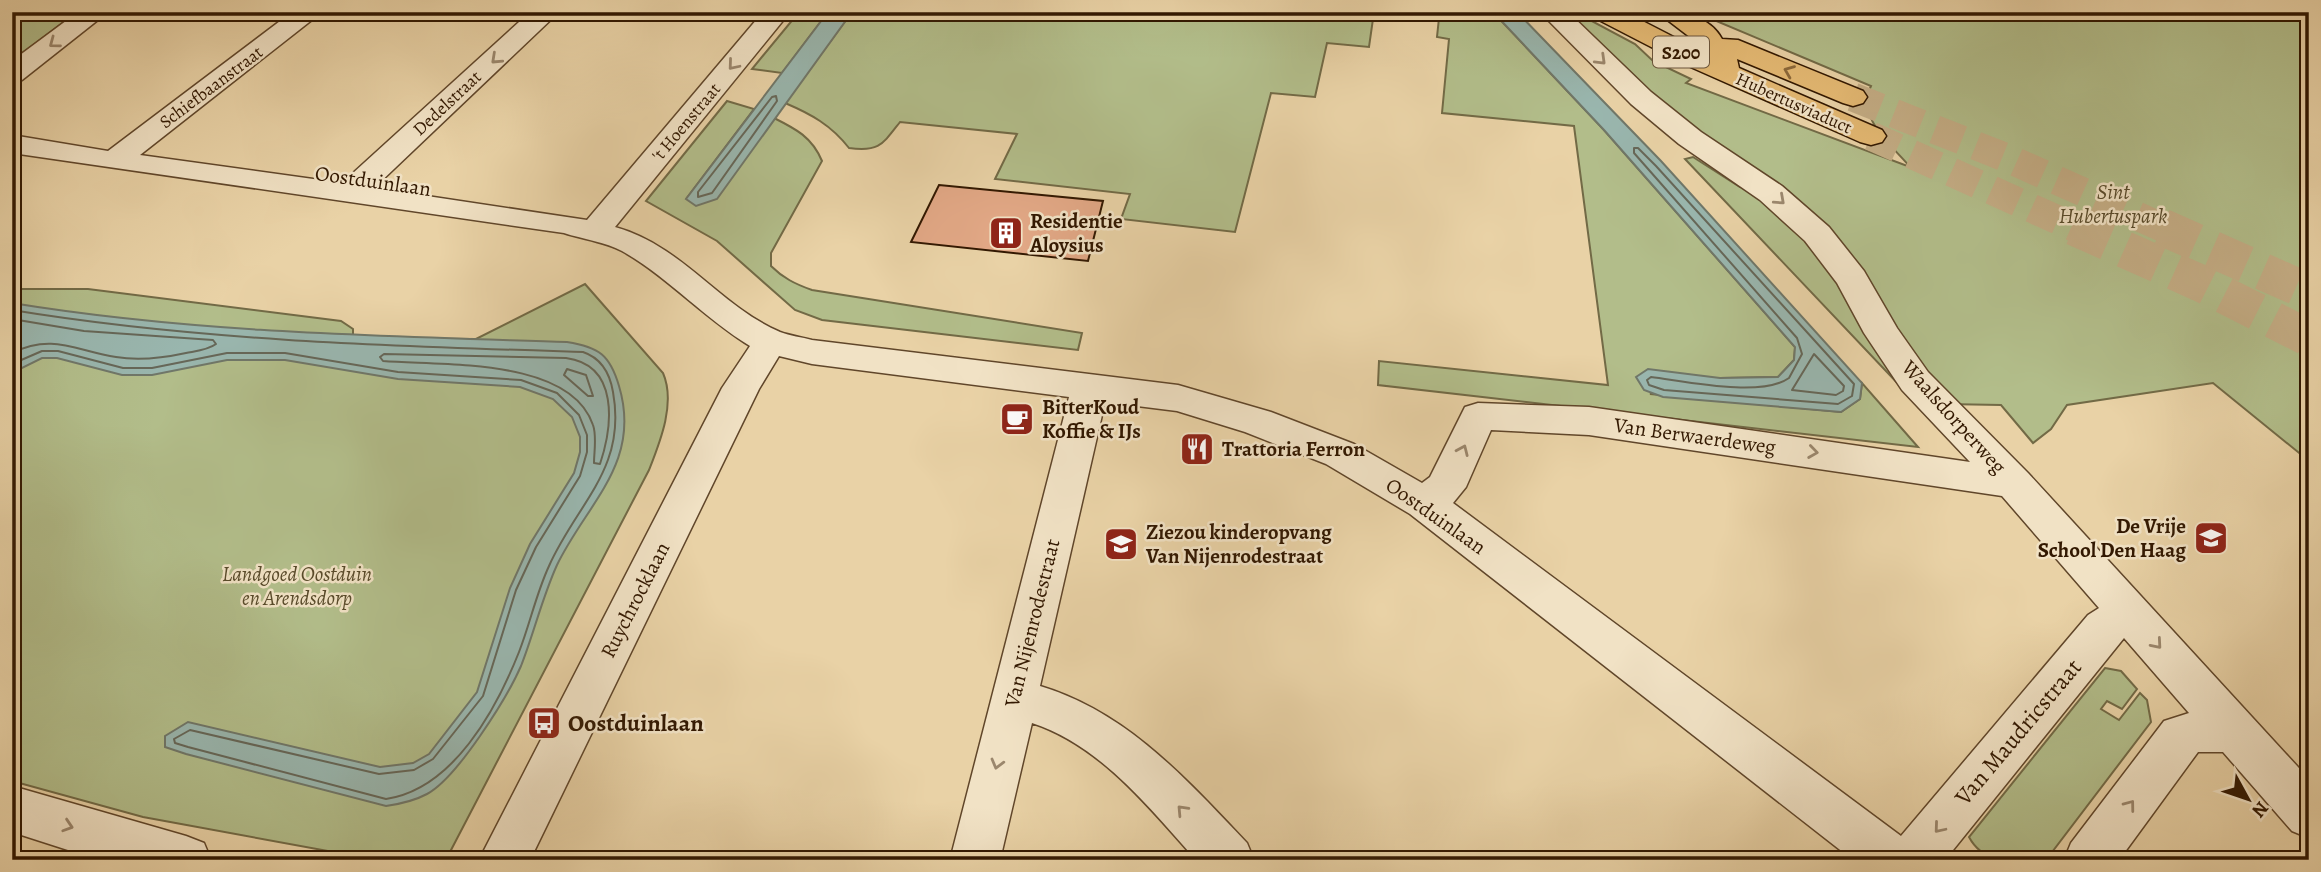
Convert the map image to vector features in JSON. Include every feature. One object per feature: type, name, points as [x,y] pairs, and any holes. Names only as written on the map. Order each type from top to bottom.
[{"type":"main road","name":"Hubertusviaduct","points":[[1648,12],[1853,97]]},
{"type":"main road","points":[[1670,12],[1708,38]]},
{"type":"main road","name":"Hubertusviaduct","points":[[1604,13],[1757,87],[1871,136]]},
{"type":"main road","name":"S200","points":[[1708,38],[1709,51],[1757,87]]},
{"type":"street","points":[[12,74],[95,12]]},
{"type":"street","name":"Schiefbaanstraat","points":[[122,154],[309,12]]},
{"type":"street","name":"Dedelstraat","points":[[357,187],[546,12]]},
{"type":"street","name":"'t Hoenstraat","points":[[602,222],[777,12]]},
{"type":"street","name":"Waalsdorperweg","points":[[1553,12],[1641,98],[1690,138],[1771,193],[1817,234],[1852,279],[1882,333],[1915,381],[2014,483],[2309,815]]},
{"type":"street","name":"Oostduinlaan","points":[[12,131],[122,154]]},
{"type":"street","name":"Oostduinlaan","points":[[12,144],[122,154],[357,187],[567,223],[602,222],[656,231],[722,283],[770,342],[812,352],[1178,398],[1258,422],[1340,454],[1424,503],[1893,860]]},
{"type":"street","name":"Ruychrocklaan","points":[[504,860],[741,388],[770,342]]},
{"type":"street","name":"Van Nijenrodestraat","points":[[975,860],[1090,387]]},
{"type":"street","name":"Van Berwaerdeweg","points":[[1424,503],[1446,487],[1478,416],[1589,421],[2014,483]]},
{"type":"street","name":"Van Maudricstraat","points":[[1913,860],[2104,628],[2128,612]]},
{"type":"street","points":[[1015,698],[1041,704],[1079,720],[1141,765],[1229,860]]},
{"type":"street","points":[[2089,860],[2181,736],[2198,732],[2235,732]]},
{"type":"street","points":[[12,809],[117,852],[186,860]]},
{"type":"green space","points":[[17,12],[77,12],[12,61],[12,29]]},
{"type":"green space","points":[[799,12],[828,12],[782,73],[752,69]]},
{"type":"green space","points":[[852,12],[1374,12],[1369,47],[1327,43],[1315,97],[1271,93],[1235,232],[1121,219],[1130,194],[995,179],[1017,134],[900,122],[889,136],[874,148],[849,148],[820,121],[785,103]]},
{"type":"green space","points":[[1493,12],[1604,130],[1795,347],[1794,360],[1778,377],[1720,378],[1650,394],[1841,412],[1860,399],[1862,383],[1918,447],[1378,385],[1379,361],[1608,385],[1574,126],[1442,113],[1449,39],[1437,37],[1439,18],[1396,13]]},
{"type":"green space","name":"Sint Hubertuspark","points":[[1559,12],[1575,12],[1635,44],[1653,61],[1691,79],[1686,83],[1910,167],[1886,141],[1872,120],[1867,98],[1871,86],[1695,12],[2309,12],[2309,461],[2213,383],[2067,405],[2051,429],[2033,443],[2001,405],[1945,404],[1871,296]]},
{"type":"green space","points":[[727,101],[754,109],[686,199],[749,151],[774,118],[808,140],[822,161],[771,253],[771,266],[780,274],[812,290],[1082,333],[1078,350],[822,320],[795,310],[717,241],[646,201]]},
{"type":"green space","points":[[1693,157],[1740,187],[1755,189],[1813,240],[1921,408],[1685,159]]},
{"type":"green space","name":"Landgoed Oostduin en Arendsdorp","points":[[585,284],[663,373],[668,397],[665,422],[649,470],[450,852],[436,860],[377,860],[143,817],[12,781],[12,289],[88,289],[341,321],[353,329],[353,336],[363,338],[476,339]]},
{"type":"green space","points":[[2105,668],[2121,671],[2137,689],[2122,709],[2107,701],[2101,709],[2119,720],[2140,693],[2147,700],[2151,722],[2046,860],[2003,860],[1984,853],[1969,837]]},
{"type":"water","points":[[828,12],[852,12],[717,199],[696,206],[686,199]]},
{"type":"water","points":[[1493,12],[1517,12],[1661,161],[1862,383],[1860,399],[1841,412],[1663,397],[1644,390],[1636,377],[1648,369],[1720,378],[1778,377],[1794,360],[1795,347],[1604,130]]},
{"type":"water","points":[[12,303],[150,321],[289,332],[567,342],[602,354],[615,375],[624,413],[623,438],[617,460],[608,481],[557,565],[526,654],[514,680],[480,736],[439,785],[417,799],[386,806],[186,754],[165,747],[165,736],[188,722],[380,767],[413,763],[429,754],[477,692],[510,588],[530,544],[574,473],[580,452],[580,437],[572,417],[553,399],[520,387],[398,379],[285,360],[227,360],[152,375],[122,375],[57,358],[42,358],[12,373]]},
{"type":"building","name":"Residentie Aloysius","points":[[939,185],[1103,201],[1088,261],[911,242]]},
{"type":"tunnel","points":[[1853,97],[2007,158],[2166,229]]},
{"type":"tunnel","points":[[1871,136],[2078,229]]},
{"type":"tunnel","points":[[2074,227],[2200,283],[2309,338]]},
{"type":"tunnel","points":[[2162,227],[2309,292]]},
{"type":"place","name":"Residentie Aloysius","points":[[1006,233]]},
{"type":"place","name":"BitterKoud Koffie & IJs","points":[[1017,419]]},
{"type":"place","name":"Trattoria Ferron","points":[[1197,449]]},
{"type":"place","name":"De Vrije School Den Haag","points":[[2211,538]]},
{"type":"place","name":"Ziezou kinderopvang Van Nijenrodestraat","points":[[1121,544]]},
{"type":"place","name":"Oostduinlaan","points":[[544,723]]}]
